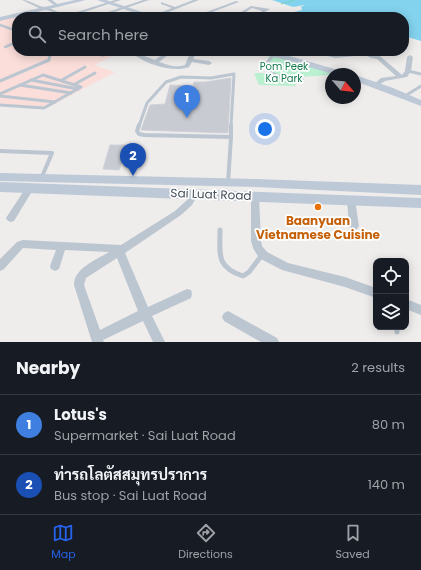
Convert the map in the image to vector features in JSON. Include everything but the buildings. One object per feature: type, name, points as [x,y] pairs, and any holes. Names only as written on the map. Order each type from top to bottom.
[{"type":"main road","points":[[31,12],[83,0]]},
{"type":"main road","points":[[100,0],[137,12]]},
{"type":"main road","points":[[0,20],[12,17]]},
{"type":"main road","points":[[281,56],[325,69]]},
{"type":"main road","points":[[361,80],[406,96],[421,104]]},
{"type":"main road","name":"Sai Luat Road","points":[[0,177],[36,185],[194,194],[421,203]]},
{"type":"main road","name":"Sai Luat Road","points":[[0,187],[36,185],[228,183],[421,190]]},
{"type":"street","points":[[24,0],[53,12]]},
{"type":"street","points":[[49,0],[58,6]]},
{"type":"street","points":[[80,12],[119,0]]},
{"type":"street","points":[[111,12],[147,0]]},
{"type":"street","points":[[165,12],[196,0]]},
{"type":"street","points":[[209,12],[237,2]]},
{"type":"street","points":[[162,3],[175,8]]},
{"type":"street","points":[[230,8],[243,12],[252,7],[268,9],[263,12]]},
{"type":"street","points":[[139,56],[181,69],[187,66],[192,56]]},
{"type":"street","points":[[156,62],[164,56]]},
{"type":"street","points":[[372,56],[378,57],[401,77]]},
{"type":"street","points":[[376,85],[383,79],[405,76],[408,71],[410,57]]},
{"type":"street","points":[[190,60],[209,63]]},
{"type":"street","points":[[10,218],[36,185]]},
{"type":"street","points":[[187,294],[145,314],[97,340],[79,285],[79,280],[82,275],[178,213],[189,203],[194,194]]},
{"type":"street","points":[[255,196],[256,240],[258,248],[263,255],[286,268],[345,282],[373,292]]},
{"type":"street","points":[[351,200],[354,226]]},
{"type":"street","points":[[0,266],[20,246],[62,246],[122,250]]},
{"type":"street","points":[[55,266],[62,246]]},
{"type":"street","points":[[122,250],[145,314],[159,342]]},
{"type":"street","points":[[409,305],[421,310]]},
{"type":"street","points":[[228,316],[274,342]]},
{"type":"lane","points":[[0,20],[12,28]]},
{"type":"lane","points":[[5,47],[12,44]]},
{"type":"lane","points":[[0,81],[49,60],[51,56]]},
{"type":"lane","points":[[277,56],[267,63],[271,73],[281,77],[302,79]]},
{"type":"lane","points":[[62,80],[85,68]]},
{"type":"lane","points":[[408,71],[421,74]]},
{"type":"lane","points":[[75,84],[95,73]]},
{"type":"lane","points":[[228,183],[231,137],[234,74],[211,78],[181,77],[166,82],[147,103],[137,131],[139,134],[144,135],[231,137]]},
{"type":"lane","points":[[0,95],[43,75],[75,84],[80,87],[78,89]]},
{"type":"lane","points":[[31,80],[78,89]]},
{"type":"lane","points":[[20,85],[71,93]]},
{"type":"lane","points":[[406,96],[421,86]]},
{"type":"lane","points":[[0,105],[40,108],[55,102],[78,89]]},
{"type":"lane","points":[[0,95],[55,102]]},
{"type":"lane","points":[[0,151],[52,154],[36,185]]},
{"type":"lane","points":[[220,230],[221,261],[225,269],[243,276],[249,272],[263,255]]},
{"type":"path","points":[[281,4],[295,0]]},
{"type":"shaded area","points":[[12,17],[12,56],[111,56],[95,65],[115,72],[47,108],[0,105],[0,20]]},
{"type":"green space","name":"Pom Peek Ka Park","points":[[268,56],[281,56],[325,69],[325,75],[300,77],[295,86],[259,85],[254,73],[270,73]]},
{"type":"water","points":[[272,0],[421,0],[421,41],[409,37],[409,12],[294,12],[302,10],[301,7],[305,5],[293,7]]},
{"type":"place","name":"Lotus's","points":[[187,118]]},
{"type":"place","name":"ท่ารถโลตัสสมุทรปราการ","points":[[133,176]]},
{"type":"place","name":"Baanyuan Vietnamese Cuisine","points":[[318,207]]}]
